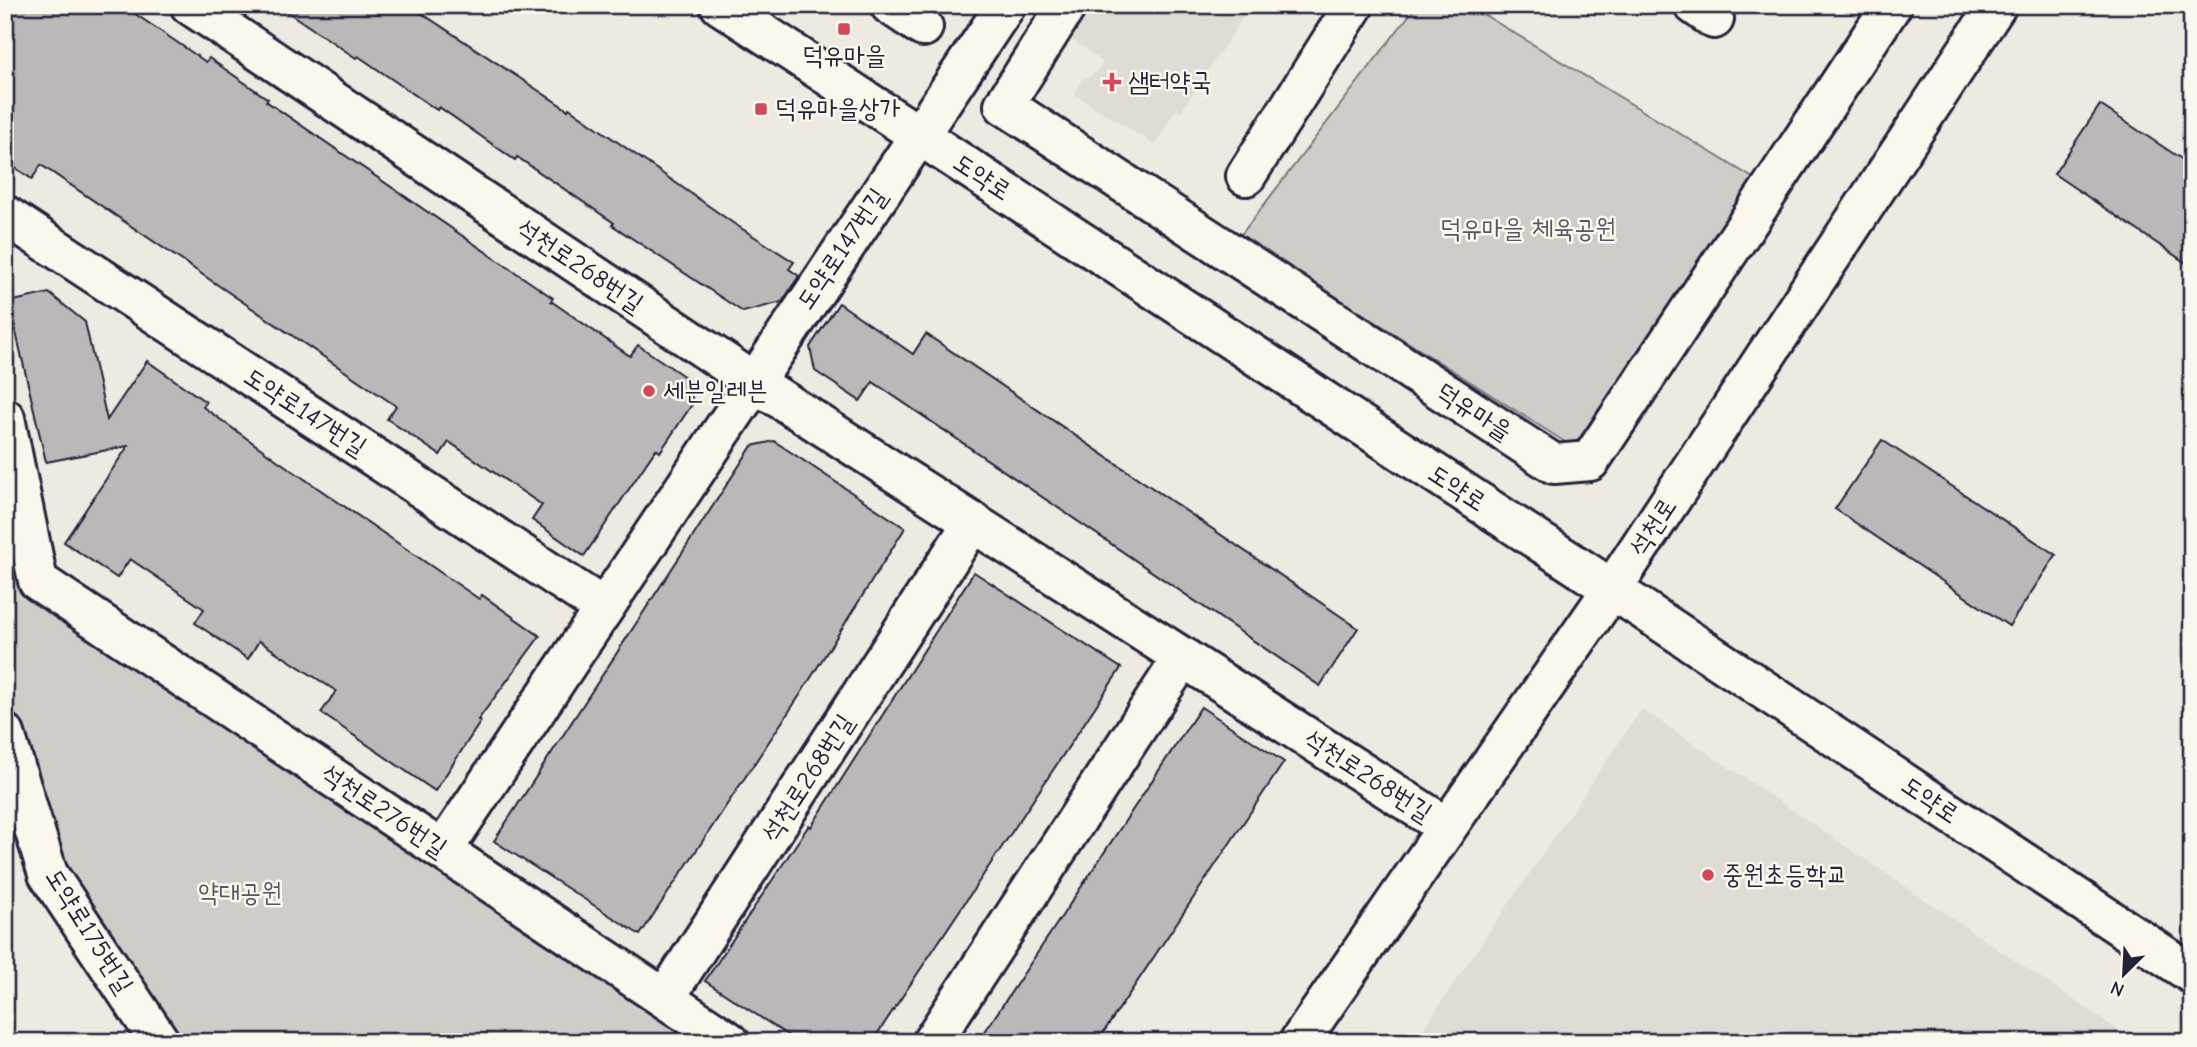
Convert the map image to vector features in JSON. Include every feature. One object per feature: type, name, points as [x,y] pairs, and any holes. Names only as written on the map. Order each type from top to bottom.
[{"type":"street","name":"석천로268번길","points":[[190,5],[754,382],[1447,827]]},
{"type":"street","name":"도약로","points":[[720,5],[1612,589],[2192,974]]},
{"type":"street","points":[[890,5],[923,27]]},
{"type":"street","name":"도약로147번길","points":[[443,850],[1006,5]]},
{"type":"street","name":"덕유마을","points":[[1067,5],[1004,105],[1554,464],[1590,461],[1892,5]]},
{"type":"street","points":[[1246,176],[1354,5]]},
{"type":"street","name":"석천로","points":[[1299,1042],[1612,589],[1997,5]]},
{"type":"street","name":"도약로147번길","points":[[5,215],[604,608]]},
{"type":"street","name":"석천로276번길","points":[[5,418],[38,581],[730,1042]]},
{"type":"street","name":"석천로268번길","points":[[665,998],[973,523]]},
{"type":"street","points":[[932,1042],[1183,657]]},
{"type":"street","name":"도약로175번길","points":[[5,734],[12,778],[48,874],[160,1042]]},
{"type":"shaded area","points":[[1090,5],[1251,5],[1180,113],[1175,110],[1155,145],[1074,94],[1082,80],[1097,72],[1103,62],[1069,37]]},
{"type":"shaded area","name":"중원초등학교","points":[[1642,709],[2136,1042],[1414,1042]]},
{"type":"green space","name":"덕유마을 체육공원","points":[[1417,5],[1468,5],[1758,181],[1573,447],[1240,236]]},
{"type":"green space","name":"약대공원","points":[[5,418],[39,581],[730,1042],[160,1042],[48,874],[5,737]]},
{"type":"building","points":[[5,5],[122,5],[206,62],[209,58],[268,99],[266,101],[553,298],[551,301],[630,356],[638,345],[688,379],[693,403],[660,452],[656,449],[584,556],[532,520],[542,505],[449,442],[440,455],[387,419],[396,406],[41,165],[32,179],[5,161]]},
{"type":"building","points":[[277,5],[409,5],[568,110],[569,108],[733,223],[794,262],[789,269],[799,276],[782,302],[743,312],[612,225],[614,223],[517,157],[515,160],[439,107],[437,110]]},
{"type":"building","points":[[2100,105],[2192,166],[2192,267],[2054,174]]},
{"type":"building","points":[[49,293],[85,322],[107,420],[147,361],[206,402],[203,407],[277,460],[479,599],[482,595],[540,636],[478,720],[481,721],[435,791],[321,713],[336,691],[259,641],[248,659],[195,623],[204,609],[130,559],[117,578],[64,542],[128,446],[46,462],[9,302]]},
{"type":"building","points":[[839,303],[913,354],[926,334],[1358,628],[1320,686],[873,382],[860,401],[815,371],[810,347]]},
{"type":"building","points":[[1882,440],[2056,555],[2009,626],[1835,509]]},
{"type":"building","points":[[774,441],[905,528],[800,695],[640,935],[494,841],[752,446]]},
{"type":"building","points":[[974,572],[1121,668],[872,1042],[798,1042],[705,981],[809,825],[811,827]]},
{"type":"building","points":[[1201,707],[1284,762],[1097,1042],[978,1042]]},
{"type":"place","name":"덕유마을","points":[[844,29]]},
{"type":"place","name":"샘터약국","points":[[1112,82]]},
{"type":"place","name":"덕유마을상가","points":[[761,109]]},
{"type":"place","name":"세븐일레븐","points":[[649,391]]},
{"type":"place","name":"중원초등학교","points":[[1708,875]]}]
